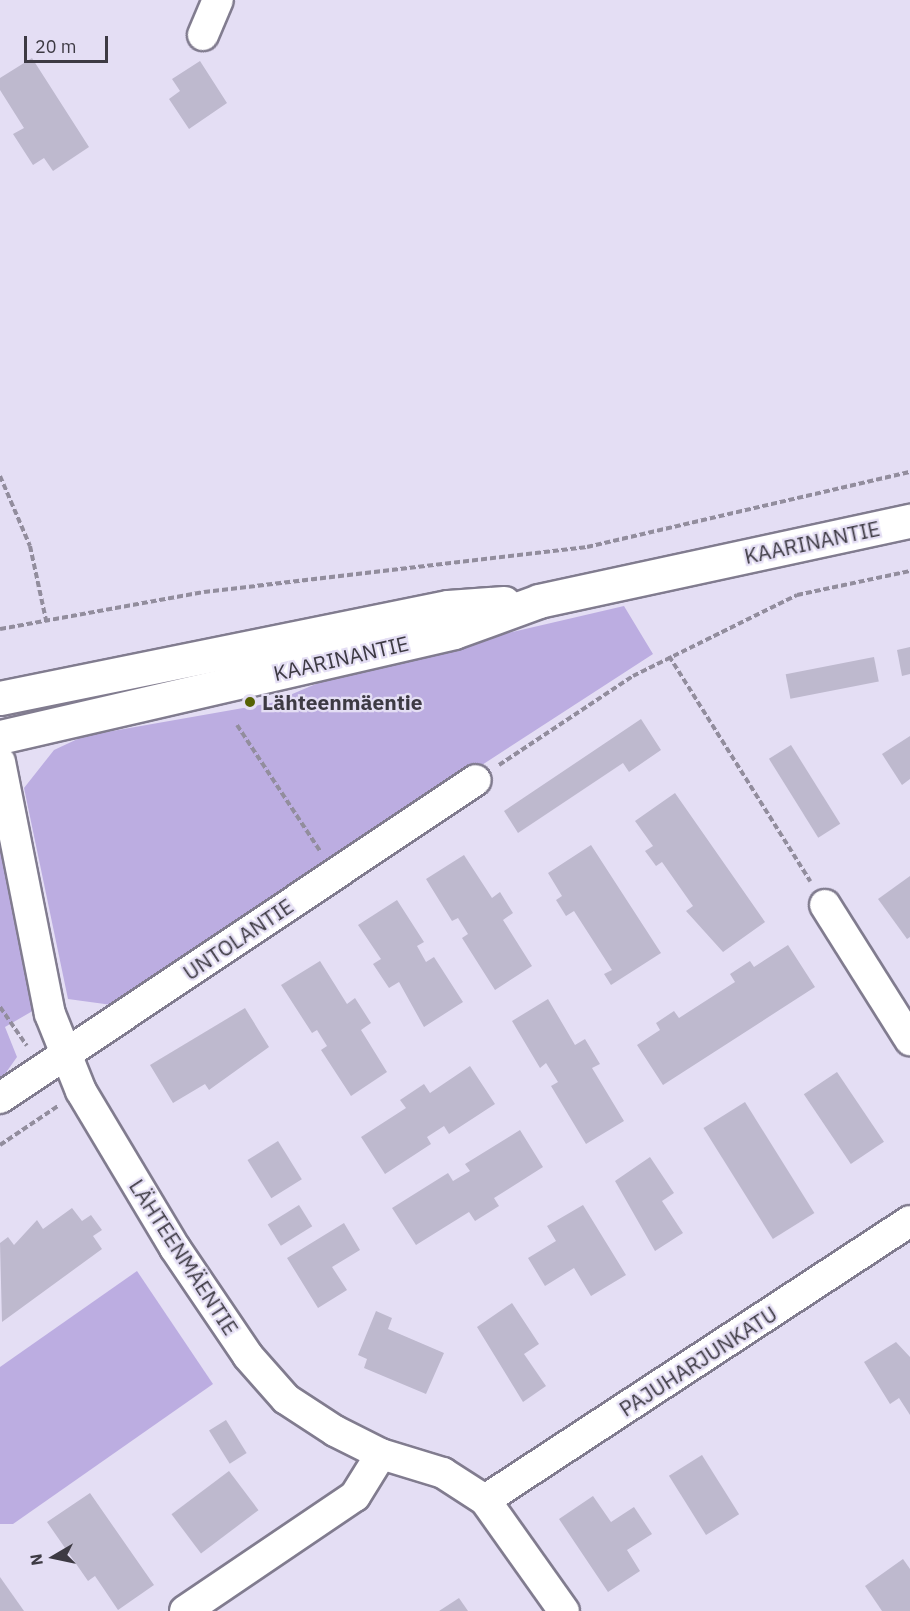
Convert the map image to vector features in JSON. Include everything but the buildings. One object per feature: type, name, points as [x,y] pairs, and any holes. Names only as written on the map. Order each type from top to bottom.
[{"type":"main road","name":"KAARINANTIE","points":[[0,737],[454,632],[539,601],[910,520]]},
{"type":"main road","name":"KAARINANTIE","points":[[0,698],[448,606],[539,601]]},
{"type":"street","points":[[203,35],[218,0]]},
{"type":"street","name":"LÄHTEENMÄENTIE","points":[[0,762],[50,1014],[81,1091],[175,1248],[266,1380],[309,1417],[381,1454],[443,1473],[485,1500],[564,1611]]},
{"type":"street","name":"UNTOLANTIE","points":[[0,1098],[476,780]]},
{"type":"street","points":[[825,904],[910,1040]]},
{"type":"street","name":"PAJUHARJUNKATU","points":[[485,1500],[910,1221]]},
{"type":"street","points":[[185,1611],[355,1496],[381,1454]]},
{"type":"path","points":[[0,629],[204,592],[587,547],[910,472]]},
{"type":"path","points":[[0,476],[30,546],[46,620]]},
{"type":"path","points":[[476,780],[669,656],[796,595],[910,571]]},
{"type":"path","points":[[669,656],[825,904]]},
{"type":"path","points":[[237,725],[335,874]]},
{"type":"path","points":[[0,1145],[81,1091]]},
{"type":"shaded area","points":[[624,606],[653,654],[112,1005],[68,999],[24,788],[54,750],[84,736],[271,703],[349,670]]},
{"type":"shaded area","points":[[0,824],[36,1009],[5,1027],[17,1057],[0,1081]]},
{"type":"shaded area","points":[[137,1271],[213,1384],[13,1524],[0,1524],[0,1367]]},
{"type":"place","name":"Lähteenmäentie","points":[[250,702]]}]
